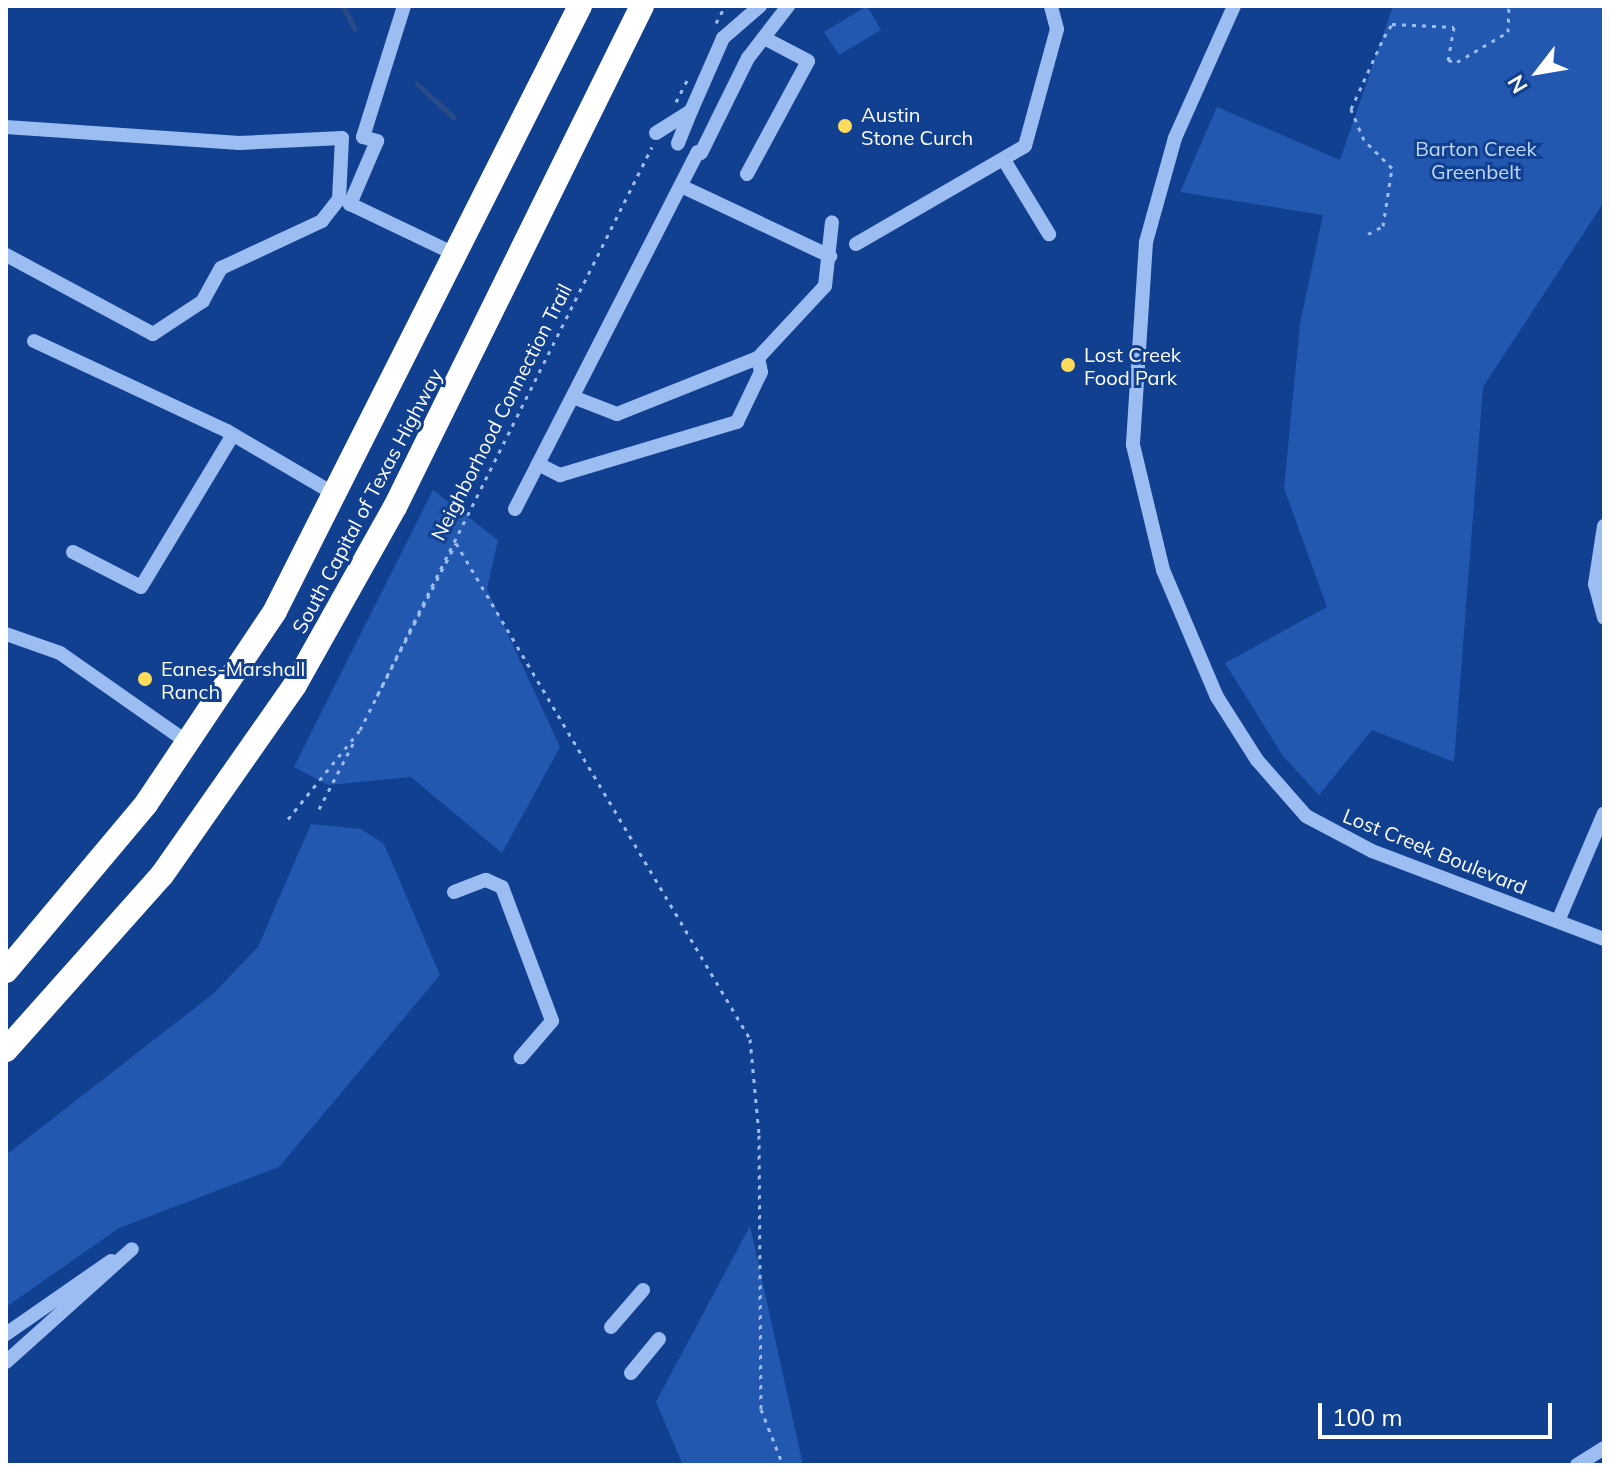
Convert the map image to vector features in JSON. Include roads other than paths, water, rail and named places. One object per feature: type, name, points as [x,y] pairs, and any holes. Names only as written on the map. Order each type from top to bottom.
[{"type":"highway","name":"South Capital of Texas Highway","points":[[6,971],[190,744],[338,496],[580,6]]},
{"type":"highway","name":"South Capital of Texas Highway","points":[[6,1050],[153,886],[295,685],[388,520],[642,6]]},
{"type":"street","points":[[363,137],[404,6]]},
{"type":"street","points":[[678,143],[723,38],[760,6]]},
{"type":"street","points":[[515,509],[748,58],[768,40],[788,6]]},
{"type":"street","points":[[856,244],[1004,160],[1035,132],[1057,29],[1051,6]]},
{"type":"street","name":"Lost Creek Boulevard","points":[[1234,6],[1175,138],[1146,242],[1133,445],[1163,570],[1217,697],[1257,760],[1306,816],[1372,851],[1604,939]]},
{"type":"street","points":[[747,174],[808,61],[768,40]]},
{"type":"street","points":[[658,132],[691,111]]},
{"type":"street","points":[[6,127],[239,143],[363,137],[377,141],[344,202],[322,221],[221,268],[203,301],[153,334],[6,255]]},
{"type":"street","points":[[342,138],[344,202]]},
{"type":"street","points":[[1004,160],[1049,234]]},
{"type":"street","points":[[681,186],[830,256]]},
{"type":"street","points":[[344,202],[457,255]]},
{"type":"street","points":[[573,397],[617,414],[758,358],[815,303],[830,256],[832,222]]},
{"type":"street","points":[[34,341],[232,436],[338,496]]},
{"type":"street","points":[[538,464],[560,475],[737,422],[761,372],[758,358]]},
{"type":"street","points":[[73,552],[141,587],[232,436]]},
{"type":"street","points":[[1604,526],[1595,584],[1604,618]]},
{"type":"street","points":[[6,634],[60,653],[190,744]]},
{"type":"street","points":[[1558,921],[1604,813]]},
{"type":"street","points":[[454,892],[486,880],[502,887],[552,1021],[521,1057]]},
{"type":"street","points":[[6,1334],[132,1249],[6,1362]]},
{"type":"street","points":[[611,1327],[643,1290]]},
{"type":"street","points":[[631,1373],[659,1339]]},
{"type":"street","points":[[1577,1465],[1604,1448]]},
{"type":"waterway","points":[[343,6],[354,28]]},
{"type":"waterway","points":[[417,84],[453,117]]},
{"type":"place","name":"Austin Stone Curch","points":[[845,126]]},
{"type":"place","name":"Lost Creek Food Park","points":[[1068,365]]},
{"type":"place","name":"Eanes-Marshall Ranch","points":[[145,679]]},
{"type":"park label","name":"Barton Creek Greenbelt","points":[[1476,160]]}]
